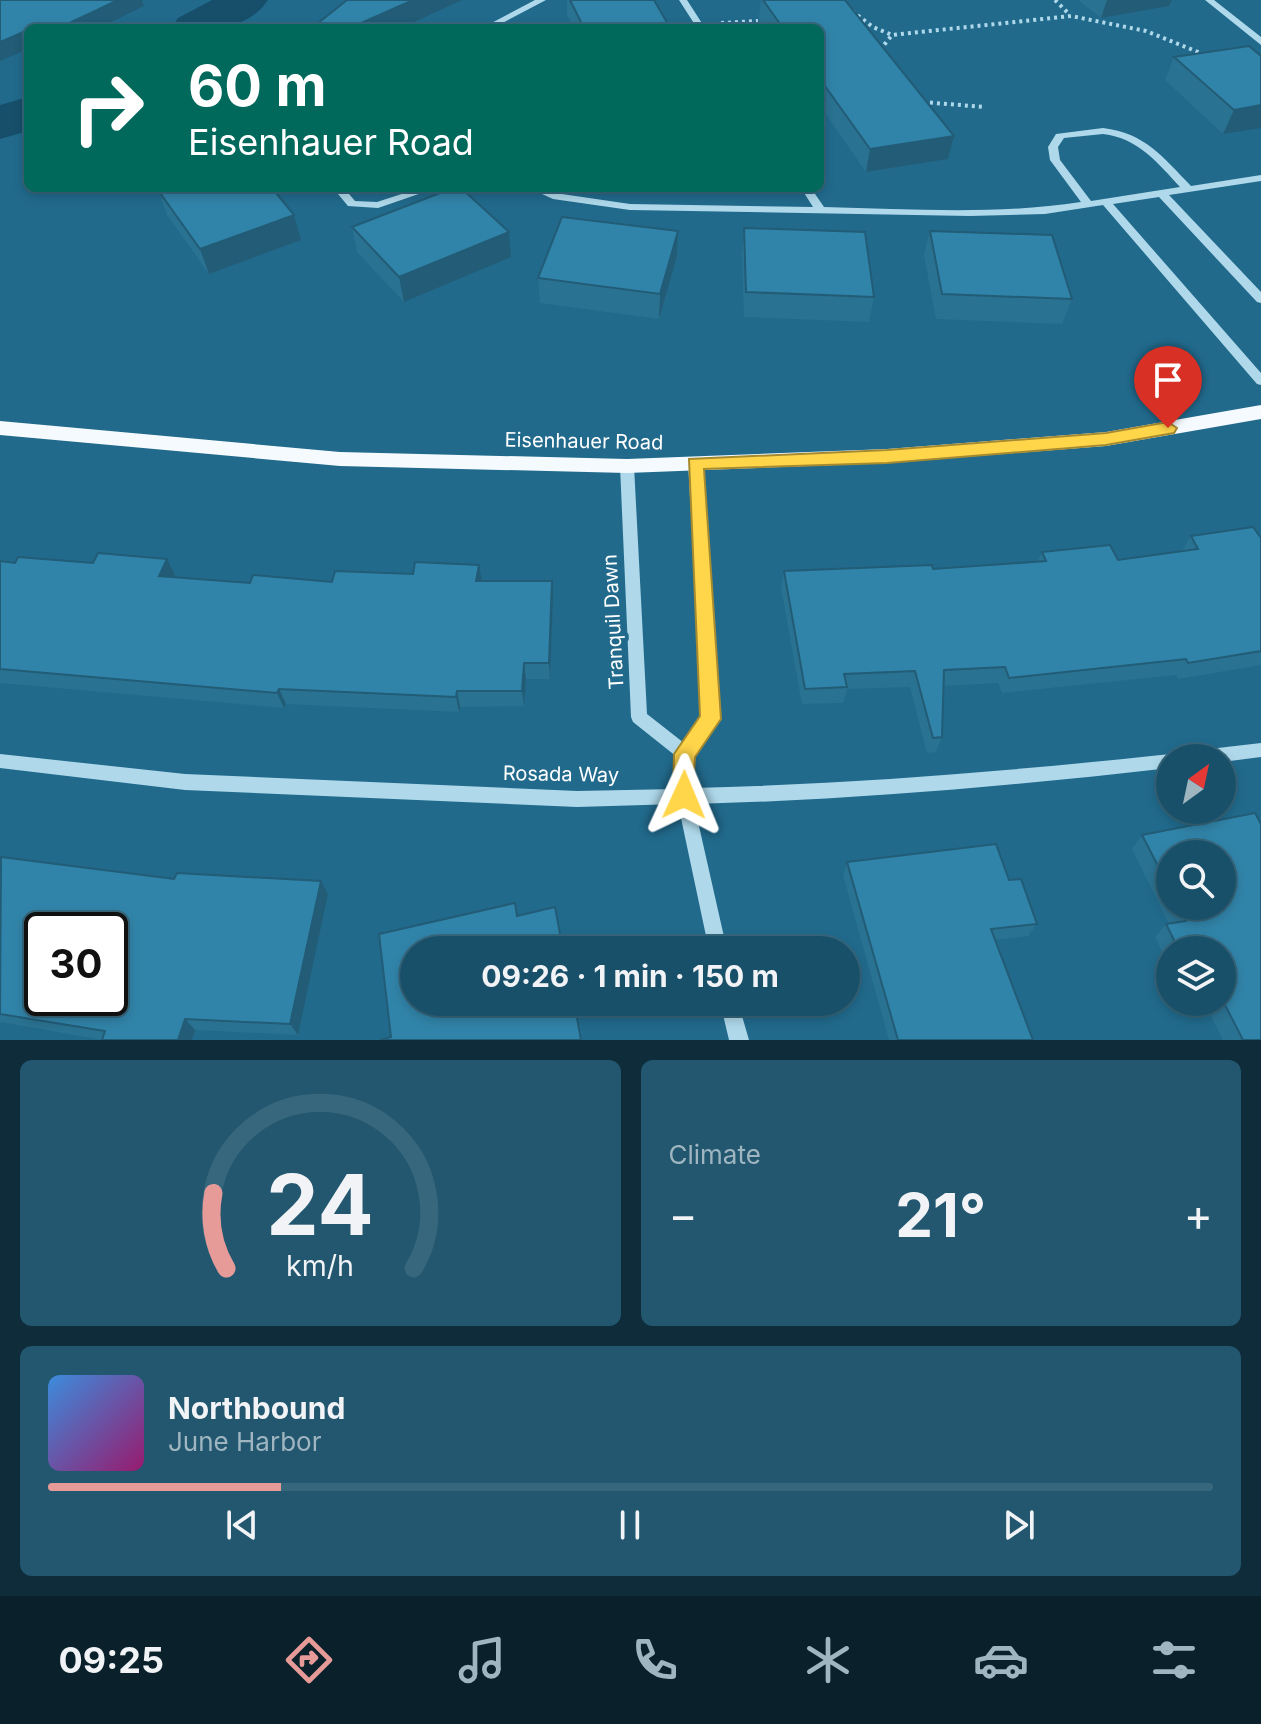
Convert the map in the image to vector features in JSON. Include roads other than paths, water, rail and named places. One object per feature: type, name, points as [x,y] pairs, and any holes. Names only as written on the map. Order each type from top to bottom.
[{"type":"main road","name":"Eisenhauer Road","points":[[0,428],[340,459],[627,466],[887,456],[1106,439],[1261,412]]},
{"type":"street","points":[[494,24],[542,0]]},
{"type":"street","points":[[683,0],[699,24]]},
{"type":"street","points":[[1209,0],[1261,42]]},
{"type":"street","points":[[1088,204],[1055,160],[1053,147],[1060,136],[1097,131],[1118,132],[1140,139],[1187,188]]},
{"type":"street","points":[[544,192],[630,207],[970,213],[1045,211],[1261,178]]},
{"type":"street","points":[[342,192],[352,204],[378,205],[419,192]]},
{"type":"street","points":[[809,192],[820,209]]},
{"type":"street","points":[[1160,192],[1261,299]]},
{"type":"street","points":[[1105,201],[1261,381]]},
{"type":"street","points":[[695,463],[711,719],[685,754],[684,795],[715,936]]},
{"type":"street","name":"Tranquil Dawn","points":[[627,466],[639,717],[685,754]]},
{"type":"street","points":[[1236,753],[1261,750]]},
{"type":"street","name":"Rosada Way","points":[[0,761],[201,783],[577,799],[772,794],[1055,774],[1156,763]]},
{"type":"street","points":[[733,1016],[739,1040]]},
{"type":"waterway","points":[[201,24],[246,0]]},
{"type":"waterway","points":[[0,124],[24,114]]}]
